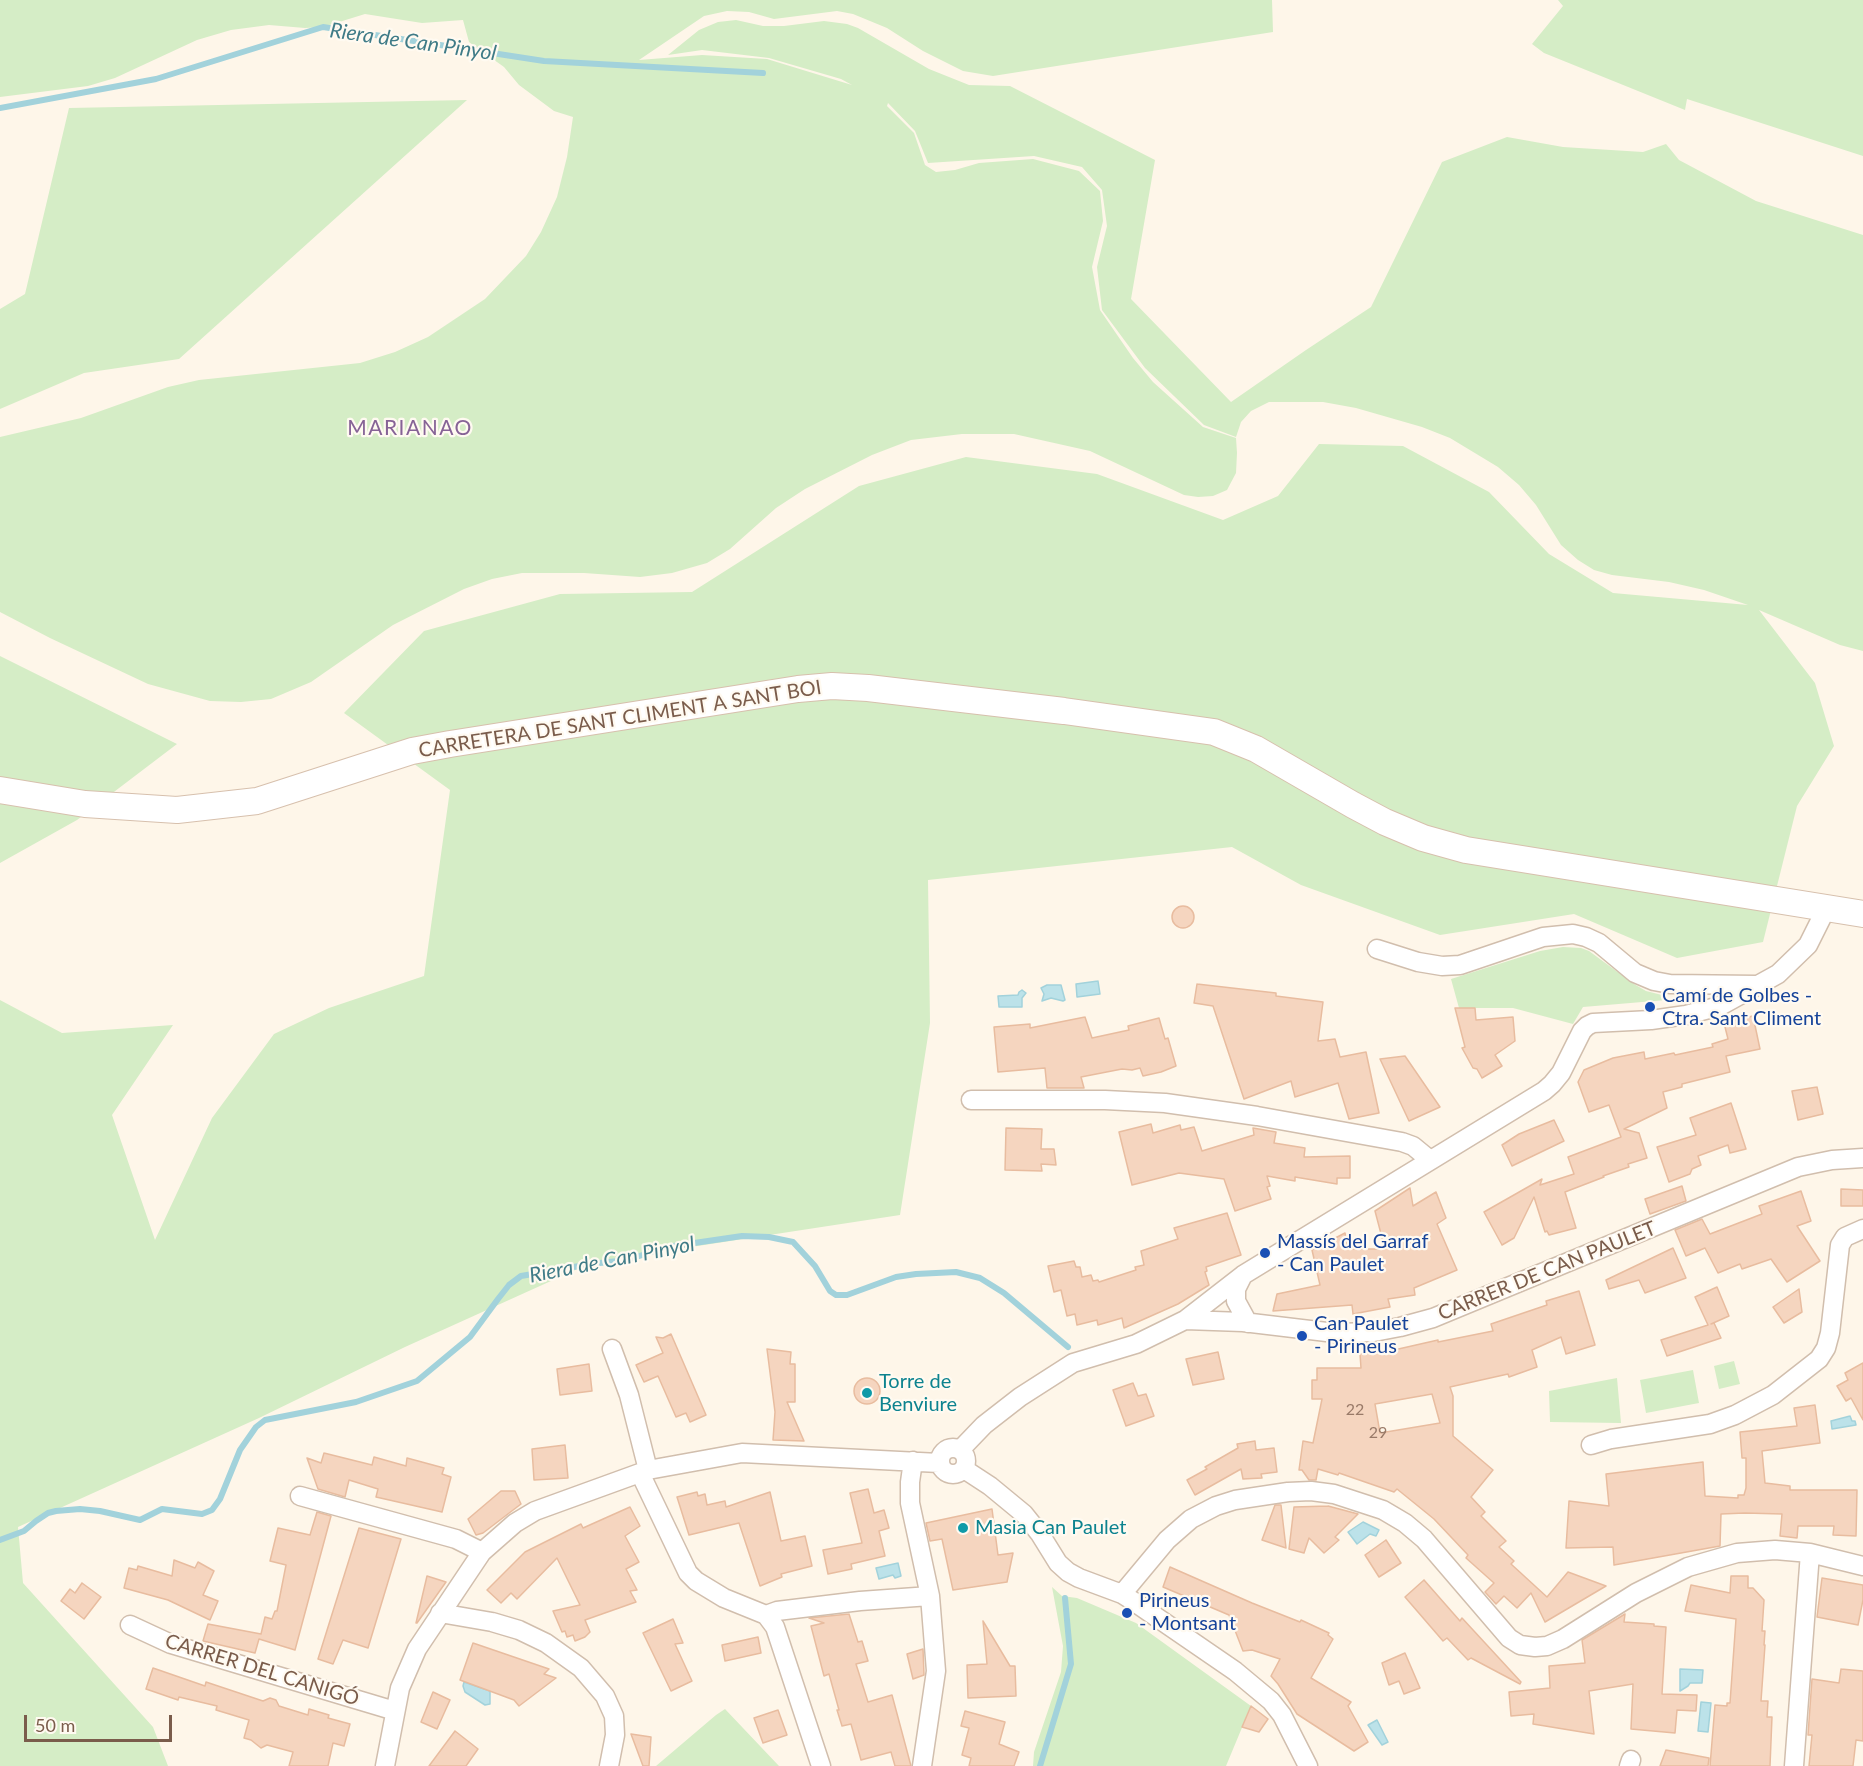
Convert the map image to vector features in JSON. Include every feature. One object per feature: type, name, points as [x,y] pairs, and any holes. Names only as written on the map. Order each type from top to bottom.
[{"type":"street","name":"CARRETERA DE SANT CLIMENT A SANT BOI","points":[[0,790],[85,804],[177,810],[257,801],[412,751],[798,689],[832,686],[867,688],[1064,711],[1214,732],[1256,749],[1377,818],[1422,838],[1466,850],[1863,914]]},
{"type":"street","points":[[1688,984],[1686,1015],[1720,1006],[1759,985],[1778,974],[1808,945],[1826,909]]},
{"type":"street","points":[[1377,949],[1434,965],[1461,965],[1543,937],[1573,934],[1599,943],[1635,972],[1654,981],[1759,985]]},
{"type":"street","name":"CARRER DE CAN PAULET","points":[[960,1450],[984,1425],[1020,1397],[1073,1363],[1136,1344],[1185,1320],[1243,1275],[1373,1197],[1552,1084],[1561,1073],[1587,1026],[1686,1015]]},
{"type":"street","points":[[971,1100],[1105,1100],[1165,1103],[1257,1116],[1402,1142],[1413,1146],[1430,1160]]},
{"type":"street","name":"CARRER DE CAN PAULET","points":[[1185,1320],[1248,1323],[1335,1333],[1374,1332],[1411,1324],[1433,1318],[1798,1167],[1832,1160],[1863,1158]]},
{"type":"street","points":[[1591,1445],[1611,1439],[1710,1424],[1735,1415],[1773,1395],[1819,1359],[1826,1348],[1830,1333],[1840,1245],[1845,1237],[1863,1229]]},
{"type":"street","points":[[1243,1275],[1236,1289],[1236,1301],[1248,1323]]},
{"type":"street","points":[[612,1349],[629,1395],[644,1472],[688,1573],[704,1588],[766,1615],[776,1627],[821,1766]]},
{"type":"street","points":[[947,1449],[960,1450],[966,1461],[964,1469],[956,1474],[943,1471],[939,1462],[940,1455],[947,1449]]},
{"type":"street","points":[[386,1766],[400,1688],[408,1666],[440,1613],[482,1552],[515,1523],[536,1511],[644,1472],[742,1453],[939,1462]]},
{"type":"street","points":[[913,1461],[910,1503],[930,1596],[936,1671],[922,1766]]},
{"type":"street","points":[[964,1469],[990,1486],[1024,1514],[1058,1563],[1068,1572],[1122,1594],[1163,1620],[1234,1671],[1271,1701],[1282,1715],[1308,1766]]},
{"type":"street","points":[[1122,1594],[1167,1540],[1191,1519],[1216,1506],[1235,1500],[1311,1491],[1334,1494],[1383,1510],[1406,1523],[1424,1539],[1509,1638],[1520,1645],[1548,1646],[1636,1593],[1688,1568],[1737,1553],[1775,1550],[1810,1553],[1863,1566]]},
{"type":"street","points":[[300,1496],[456,1539],[482,1552]]},
{"type":"street","points":[[1794,1766],[1810,1553]]},
{"type":"street","points":[[766,1615],[777,1611],[848,1602],[930,1596]]},
{"type":"street","points":[[440,1613],[492,1622],[519,1630],[546,1643],[581,1668],[604,1696],[615,1716],[615,1735],[609,1766]]},
{"type":"street","name":"CARRER DEL CANIGÓ","points":[[130,1625],[171,1644],[395,1711]]},
{"type":"green space","points":[[0,0],[1272,0],[1273,32],[993,76],[963,71],[923,51],[887,28],[853,14],[837,11],[774,19],[749,12],[727,11],[704,16],[639,60],[702,55],[767,59],[852,85],[841,79],[769,58],[702,50],[668,55],[699,30],[718,22],[736,20],[763,26],[824,21],[847,24],[929,69],[969,85],[1010,86],[1155,160],[1131,299],[1231,402],[1371,307],[1442,162],[1507,137],[1563,147],[1643,152],[1666,144],[1679,160],[1756,201],[1863,235],[1863,651],[1840,645],[1759,610],[1815,683],[1834,746],[1797,806],[1763,942],[1677,958],[1574,914],[1440,935],[1301,885],[1232,847],[928,880],[930,1023],[900,1215],[593,1262],[405,1347],[259,1418],[18,1527],[23,1583],[153,1727],[168,1766],[0,1766],[0,1000],[62,1033],[173,1025],[112,1115],[155,1240],[212,1118],[274,1034],[329,1008],[424,976],[450,790],[344,713],[424,631],[560,594],[692,592],[859,486],[966,457],[1097,474],[1223,520],[1278,496],[1319,444],[1403,446],[1489,492],[1549,554],[1613,593],[1748,605],[1704,590],[1669,582],[1612,575],[1594,570],[1561,545],[1536,505],[1519,485],[1498,467],[1450,438],[1422,427],[1356,408],[1323,402],[1269,402],[1251,411],[1241,422],[1236,437],[1204,425],[1145,368],[1102,310],[1097,267],[1107,226],[1102,190],[1082,167],[1034,156],[928,163],[915,131],[888,103],[887,106],[914,133],[925,165],[936,172],[955,170],[979,163],[1033,159],[1079,171],[1100,191],[1103,221],[1092,267],[1100,310],[1133,358],[1153,382],[1203,427],[1236,438],[1236,473],[1227,490],[1213,496],[1184,495],[1090,451],[1014,434],[962,434],[911,440],[872,455],[805,489],[776,508],[730,549],[707,563],[672,573],[640,577],[584,573],[522,573],[492,579],[464,589],[393,625],[311,682],[271,699],[241,702],[210,701],[148,684],[0,612],[0,437],[81,418],[168,387],[199,380],[360,363],[395,352],[428,337],[485,299],[526,256],[541,232],[557,197],[567,157],[573,117],[554,111],[519,85],[504,67],[469,42],[463,20],[422,23],[365,14],[323,27],[269,25],[231,30],[197,40],[115,78],[88,86],[0,97]]},
{"type":"green space","points":[[1558,0],[1863,0],[1863,156],[1687,99],[1685,110],[1544,53],[1532,44],[1563,6]]},
{"type":"green space","points":[[467,100],[179,359],[84,373],[0,409],[0,309],[25,294],[69,108]]},
{"type":"green space","points":[[0,656],[177,744],[77,820],[0,863]]},
{"type":"green space","points":[[1563,947],[1589,951],[1634,984],[1646,991],[1666,996],[1666,1000],[1583,1007],[1573,1024],[1513,1008],[1459,1008],[1451,979],[1540,951]]},
{"type":"green space","points":[[1734,1361],[1740,1384],[1719,1389],[1714,1366]]},
{"type":"green space","points":[[1693,1370],[1699,1403],[1646,1413],[1640,1380]]},
{"type":"green space","points":[[1617,1378],[1621,1423],[1550,1422],[1549,1391]]},
{"type":"green space","points":[[1052,1587],[1062,1596],[1077,1598],[1136,1623],[1251,1706],[1226,1766],[1033,1766],[1034,1752],[1061,1672],[1063,1646]]},
{"type":"green space","points":[[725,1709],[779,1766],[656,1766],[716,1715]]},
{"type":"water","points":[[1098,981],[1100,994],[1077,997],[1076,984]]},
{"type":"water","points":[[1047,985],[1061,985],[1065,1000],[1051,998],[1042,1001],[1044,994],[1041,988]]},
{"type":"water","points":[[1022,990],[1026,993],[1022,998],[1022,1007],[999,1007],[998,996],[1018,995]]},
{"type":"water","points":[[1850,1416],[1856,1425],[1832,1429],[1831,1421]]},
{"type":"water","points":[[1363,1522],[1379,1530],[1376,1536],[1370,1534],[1357,1544],[1348,1532]]},
{"type":"water","points":[[898,1563],[901,1576],[895,1578],[893,1575],[879,1579],[876,1568]]},
{"type":"water","points":[[1680,1669],[1703,1670],[1702,1683],[1690,1683],[1680,1691]]},
{"type":"water","points":[[464,1682],[490,1691],[490,1704],[485,1705],[465,1692]]},
{"type":"water","points":[[1701,1702],[1711,1703],[1708,1732],[1698,1731]]},
{"type":"water","points":[[1377,1720],[1388,1742],[1382,1745],[1368,1725]]},
{"type":"building","points":[[1183,906],[1191,909],[1194,917],[1191,925],[1183,928],[1175,925],[1172,917],[1175,909]]},
{"type":"building","points":[[1197,984],[1276,993],[1276,996],[1323,1002],[1318,1041],[1335,1039],[1340,1057],[1366,1052],[1379,1113],[1349,1119],[1338,1083],[1295,1097],[1291,1081],[1244,1099],[1213,1006],[1194,1003]]},
{"type":"building","points":[[1455,1008],[1475,1008],[1476,1020],[1513,1017],[1515,1041],[1495,1055],[1502,1066],[1482,1078],[1477,1069],[1473,1068],[1462,1048],[1465,1047]]},
{"type":"building","points":[[1753,1016],[1760,1049],[1726,1056],[1730,1072],[1682,1084],[1682,1087],[1663,1092],[1667,1108],[1624,1129],[1639,1133],[1647,1158],[1565,1192],[1576,1228],[1549,1235],[1547,1231],[1545,1232],[1534,1197],[1514,1238],[1502,1245],[1484,1212],[1542,1179],[1540,1185],[1574,1174],[1568,1157],[1621,1137],[1609,1105],[1589,1112],[1578,1082],[1584,1070],[1613,1058],[1644,1052],[1645,1059],[1713,1047],[1712,1044],[1728,1039],[1724,1023]]},
{"type":"building","points":[[1085,1017],[1092,1038],[1129,1030],[1128,1026],[1159,1018],[1165,1039],[1168,1038],[1176,1066],[1143,1076],[1140,1068],[1081,1077],[1084,1088],[1047,1088],[1045,1068],[998,1072],[994,1027],[1030,1024],[1030,1028]]},
{"type":"building","points":[[1405,1056],[1440,1107],[1409,1121],[1380,1059]]},
{"type":"building","points":[[1817,1087],[1823,1114],[1798,1120],[1792,1091]]},
{"type":"building","points":[[1731,1103],[1746,1149],[1730,1153],[1728,1145],[1698,1156],[1701,1165],[1692,1169],[1690,1174],[1669,1182],[1657,1147],[1696,1135],[1690,1118]]},
{"type":"building","points":[[1554,1120],[1564,1141],[1512,1166],[1502,1145],[1519,1134]]},
{"type":"building","points":[[1151,1124],[1153,1133],[1180,1125],[1181,1130],[1194,1127],[1202,1151],[1254,1135],[1253,1128],[1276,1132],[1274,1143],[1305,1148],[1304,1157],[1350,1156],[1350,1178],[1337,1178],[1337,1184],[1295,1177],[1295,1181],[1267,1176],[1270,1186],[1267,1187],[1271,1199],[1235,1211],[1224,1179],[1179,1173],[1132,1185],[1119,1132]]},
{"type":"building","points":[[1006,1128],[1042,1129],[1041,1149],[1054,1149],[1056,1165],[1041,1164],[1042,1171],[1005,1170]]},
{"type":"building","points":[[1682,1186],[1686,1201],[1650,1214],[1645,1199]]},
{"type":"building","points":[[1410,1188],[1413,1206],[1436,1192],[1446,1218],[1437,1224],[1457,1270],[1414,1288],[1415,1295],[1388,1299],[1390,1307],[1353,1314],[1352,1305],[1273,1311],[1277,1294],[1320,1285],[1312,1250],[1345,1233],[1348,1249],[1385,1249],[1375,1211]]},
{"type":"building","points":[[1841,1189],[1863,1190],[1863,1206],[1841,1206]]},
{"type":"building","points":[[1801,1191],[1811,1221],[1797,1226],[1820,1261],[1787,1282],[1771,1259],[1742,1269],[1740,1264],[1718,1273],[1705,1248],[1686,1256],[1675,1230],[1702,1219],[1710,1234],[1762,1214],[1759,1206]]},
{"type":"building","points":[[1227,1213],[1241,1255],[1206,1267],[1205,1272],[1209,1285],[1178,1304],[1124,1328],[1122,1318],[1098,1325],[1097,1320],[1077,1325],[1075,1314],[1067,1316],[1061,1290],[1054,1292],[1048,1266],[1074,1261],[1076,1267],[1080,1267],[1082,1277],[1091,1275],[1093,1281],[1098,1280],[1099,1282],[1136,1270],[1135,1267],[1144,1265],[1141,1251],[1178,1239],[1174,1228]]},
{"type":"building","points":[[1673,1248],[1686,1278],[1645,1293],[1639,1280],[1609,1289],[1606,1280]]},
{"type":"building","points":[[1717,1287],[1729,1316],[1711,1324],[1714,1323],[1721,1338],[1667,1356],[1661,1340],[1708,1325],[1695,1297]]},
{"type":"building","points":[[1799,1289],[1802,1312],[1784,1323],[1773,1307]]},
{"type":"building","points":[[1579,1291],[1595,1345],[1566,1354],[1561,1337],[1532,1350],[1537,1367],[1509,1377],[1508,1374],[1450,1387],[1453,1396],[1453,1436],[1493,1470],[1471,1497],[1485,1512],[1481,1516],[1506,1541],[1499,1547],[1514,1561],[1511,1564],[1547,1597],[1568,1572],[1606,1586],[1545,1622],[1531,1593],[1517,1608],[1504,1596],[1496,1604],[1485,1592],[1494,1583],[1466,1558],[1468,1555],[1434,1519],[1397,1489],[1394,1492],[1339,1473],[1338,1475],[1318,1469],[1316,1480],[1309,1480],[1302,1470],[1299,1470],[1303,1441],[1313,1443],[1322,1399],[1312,1399],[1312,1380],[1317,1380],[1317,1368],[1361,1368],[1360,1354],[1394,1350],[1493,1331],[1491,1324],[1547,1305],[1546,1301]],"holes":[[[1432,1394],[1440,1423],[1380,1433],[1375,1404]]]},
{"type":"building","points":[[671,1334],[706,1415],[690,1422],[686,1413],[676,1417],[658,1376],[644,1382],[636,1365],[663,1353],[656,1337],[663,1338]]},
{"type":"building","points":[[767,1349],[791,1352],[790,1364],[795,1364],[795,1402],[787,1402],[804,1441],[773,1440],[775,1412]]},
{"type":"building","points":[[1218,1352],[1224,1379],[1193,1385],[1186,1359]]},
{"type":"building","points":[[1863,1363],[1863,1420],[1851,1398],[1846,1401],[1837,1386],[1848,1380],[1845,1373]]},
{"type":"building","points":[[589,1364],[592,1391],[560,1395],[557,1369]]},
{"type":"building","name":"Torre de Benviure","points":[[867,1378],[876,1382],[880,1391],[876,1400],[867,1404],[858,1400],[854,1391],[858,1382]]},
{"type":"building","points":[[1133,1383],[1138,1396],[1146,1394],[1154,1416],[1126,1426],[1113,1390]]},
{"type":"building","points":[[1815,1405],[1820,1443],[1762,1451],[1765,1483],[1790,1486],[1790,1490],[1857,1490],[1856,1536],[1833,1535],[1834,1526],[1798,1526],[1797,1538],[1780,1536],[1782,1514],[1745,1513],[1721,1514],[1720,1546],[1614,1565],[1613,1547],[1566,1548],[1569,1501],[1609,1506],[1606,1474],[1703,1462],[1705,1496],[1738,1498],[1738,1495],[1744,1495],[1746,1488],[1746,1458],[1742,1458],[1740,1432],[1797,1426],[1794,1408]]},
{"type":"building","points":[[1255,1441],[1256,1450],[1274,1448],[1277,1472],[1261,1474],[1262,1478],[1243,1479],[1241,1469],[1195,1495],[1187,1480],[1238,1448],[1237,1444]]},
{"type":"building","points":[[565,1445],[568,1478],[534,1480],[532,1449]]},
{"type":"building","points":[[324,1453],[372,1465],[374,1457],[406,1466],[407,1458],[444,1468],[442,1474],[451,1477],[442,1512],[376,1497],[378,1489],[349,1480],[345,1497],[318,1489],[307,1458],[321,1463]]},
{"type":"building","points":[[868,1489],[874,1513],[884,1510],[889,1528],[879,1531],[885,1556],[851,1564],[852,1569],[828,1574],[823,1550],[862,1543],[850,1493]]},
{"type":"building","points":[[501,1491],[515,1491],[521,1504],[483,1533],[476,1535],[468,1519]]},
{"type":"building","points":[[697,1492],[698,1496],[705,1494],[707,1505],[725,1501],[726,1507],[770,1492],[781,1541],[805,1536],[812,1566],[781,1574],[782,1577],[760,1586],[739,1523],[689,1535],[677,1497]]},
{"type":"building","points":[[1275,1505],[1281,1505],[1286,1548],[1262,1540]]},
{"type":"building","points":[[1328,1506],[1358,1514],[1335,1537],[1339,1540],[1324,1553],[1309,1538],[1304,1553],[1289,1549],[1294,1507]]},
{"type":"building","points":[[630,1507],[640,1526],[625,1536],[639,1562],[626,1569],[637,1590],[630,1591],[636,1602],[585,1620],[590,1632],[585,1637],[575,1641],[573,1635],[567,1637],[565,1631],[562,1632],[553,1611],[580,1605],[557,1558],[517,1599],[511,1593],[501,1603],[487,1590],[525,1552],[581,1524],[583,1528]]},
{"type":"building","points":[[992,1509],[998,1555],[1013,1553],[1007,1582],[953,1590],[942,1539],[930,1541],[926,1523]]},
{"type":"building","points":[[317,1512],[331,1516],[295,1650],[259,1639],[255,1653],[203,1641],[208,1624],[261,1634],[265,1617],[272,1619],[277,1611],[286,1565],[270,1561],[278,1528],[310,1535]]},
{"type":"building","points":[[359,1528],[401,1539],[368,1648],[343,1640],[333,1664],[318,1659]]},
{"type":"building","points":[[1386,1540],[1401,1563],[1379,1577],[1365,1555]]},
{"type":"building","points":[[174,1560],[195,1568],[198,1562],[214,1571],[203,1595],[218,1601],[210,1620],[168,1600],[124,1588],[129,1568],[137,1570],[138,1566],[172,1576]]},
{"type":"building","points":[[1170,1567],[1252,1603],[1300,1622],[1301,1620],[1329,1633],[1328,1635],[1333,1639],[1311,1678],[1351,1702],[1348,1706],[1368,1742],[1354,1751],[1297,1714],[1271,1676],[1280,1659],[1252,1650],[1243,1651],[1229,1615],[1163,1587]]},
{"type":"building","points":[[427,1576],[446,1582],[416,1623]]},
{"type":"building","points":[[1731,1576],[1748,1576],[1748,1588],[1753,1588],[1764,1600],[1762,1631],[1765,1631],[1765,1645],[1761,1701],[1768,1701],[1767,1717],[1772,1717],[1770,1766],[1710,1766],[1715,1705],[1727,1706],[1727,1703],[1730,1703],[1736,1619],[1685,1611],[1691,1585],[1730,1593]]},
{"type":"building","points":[[1822,1578],[1863,1585],[1863,1600],[1858,1625],[1817,1617]]},
{"type":"building","points":[[1424,1580],[1460,1621],[1462,1618],[1521,1682],[1520,1684],[1471,1658],[1468,1660],[1447,1638],[1443,1641],[1405,1597]]},
{"type":"building","points":[[82,1583],[101,1597],[84,1619],[61,1601],[70,1589],[75,1593]]},
{"type":"building","points":[[849,1614],[858,1642],[862,1641],[868,1661],[856,1664],[868,1702],[892,1695],[911,1766],[895,1766],[891,1752],[861,1760],[851,1724],[842,1726],[829,1674],[824,1676],[811,1626],[824,1623],[809,1618]]},
{"type":"building","points":[[1625,1614],[1624,1622],[1666,1627],[1662,1694],[1697,1695],[1696,1711],[1677,1710],[1675,1733],[1631,1729],[1633,1684],[1589,1691],[1594,1734],[1533,1724],[1534,1714],[1511,1716],[1509,1692],[1550,1688],[1549,1666],[1585,1663],[1582,1640]]},
{"type":"building","points":[[673,1619],[683,1643],[675,1644],[692,1681],[671,1691],[643,1633]]},
{"type":"building","points":[[983,1621],[1010,1666],[1015,1666],[1016,1696],[968,1698],[967,1665],[987,1664]]},
{"type":"building","points":[[758,1637],[761,1653],[725,1661],[722,1645]]},
{"type":"building","points":[[473,1643],[549,1669],[544,1674],[556,1678],[519,1706],[514,1700],[460,1680]]},
{"type":"building","points":[[923,1649],[924,1675],[913,1679],[907,1654]]},
{"type":"building","points":[[1405,1653],[1420,1688],[1404,1694],[1399,1681],[1389,1685],[1382,1663]]},
{"type":"building","points":[[153,1668],[205,1686],[206,1682],[263,1701],[270,1698],[276,1700],[279,1706],[308,1715],[309,1709],[329,1715],[328,1718],[350,1724],[344,1746],[333,1743],[328,1766],[289,1766],[293,1752],[267,1745],[261,1748],[251,1740],[244,1738],[249,1720],[216,1710],[217,1706],[179,1697],[178,1700],[146,1689]]},
{"type":"building","points":[[1841,1669],[1863,1671],[1863,1741],[1856,1740],[1853,1766],[1809,1766],[1812,1735],[1808,1735],[1812,1679],[1839,1683]]},
{"type":"building","points":[[433,1692],[450,1700],[437,1729],[421,1722]]},
{"type":"building","points":[[1251,1706],[1268,1719],[1259,1732],[1242,1727]]},
{"type":"building","points":[[778,1710],[787,1735],[763,1743],[754,1718]]},
{"type":"building","points":[[965,1711],[1005,1722],[999,1744],[1019,1752],[1014,1766],[969,1766],[971,1758],[962,1755],[969,1728],[961,1726]]},
{"type":"building","points":[[455,1731],[478,1749],[466,1766],[429,1766]]},
{"type":"building","points":[[631,1734],[651,1737],[649,1766],[643,1766]]},
{"type":"building","points":[[1666,1750],[1709,1758],[1708,1766],[1660,1766]]},
{"type":"waterway","name":"Riera de Can Pinyol","points":[[0,108],[156,79],[323,27],[544,61],[763,73]]},
{"type":"waterway","name":"Riera de Can Pinyol","points":[[0,1540],[24,1531],[48,1513],[56,1511],[80,1509],[100,1511],[140,1520],[162,1509],[202,1514],[212,1510],[220,1499],[240,1450],[256,1427],[265,1420],[356,1402],[417,1381],[470,1337],[509,1285],[521,1276],[627,1260],[667,1247],[742,1236],[769,1237],[793,1242],[815,1266],[830,1291],[836,1295],[847,1295],[896,1277],[956,1272],[980,1278],[1004,1293],[1068,1347]]},
{"type":"waterway","points":[[1040,1766],[1071,1664],[1065,1598]]},
{"type":"place","name":"Camí de Golbes - Ctra. Sant Climent","points":[[1650,1007]]},
{"type":"place","name":"Massís del Garraf - Can Paulet","points":[[1265,1253]]},
{"type":"place","name":"Can Paulet - Pirineus","points":[[1302,1336]]},
{"type":"place","name":"Torre de Benviure","points":[[867,1393]]},
{"type":"place","name":"Masia Can Paulet","points":[[963,1528]]},
{"type":"place","name":"Pirineus - Montsant","points":[[1127,1613]]},
{"type":"district","name":"MARIANAO","points":[[410,428]]}]
